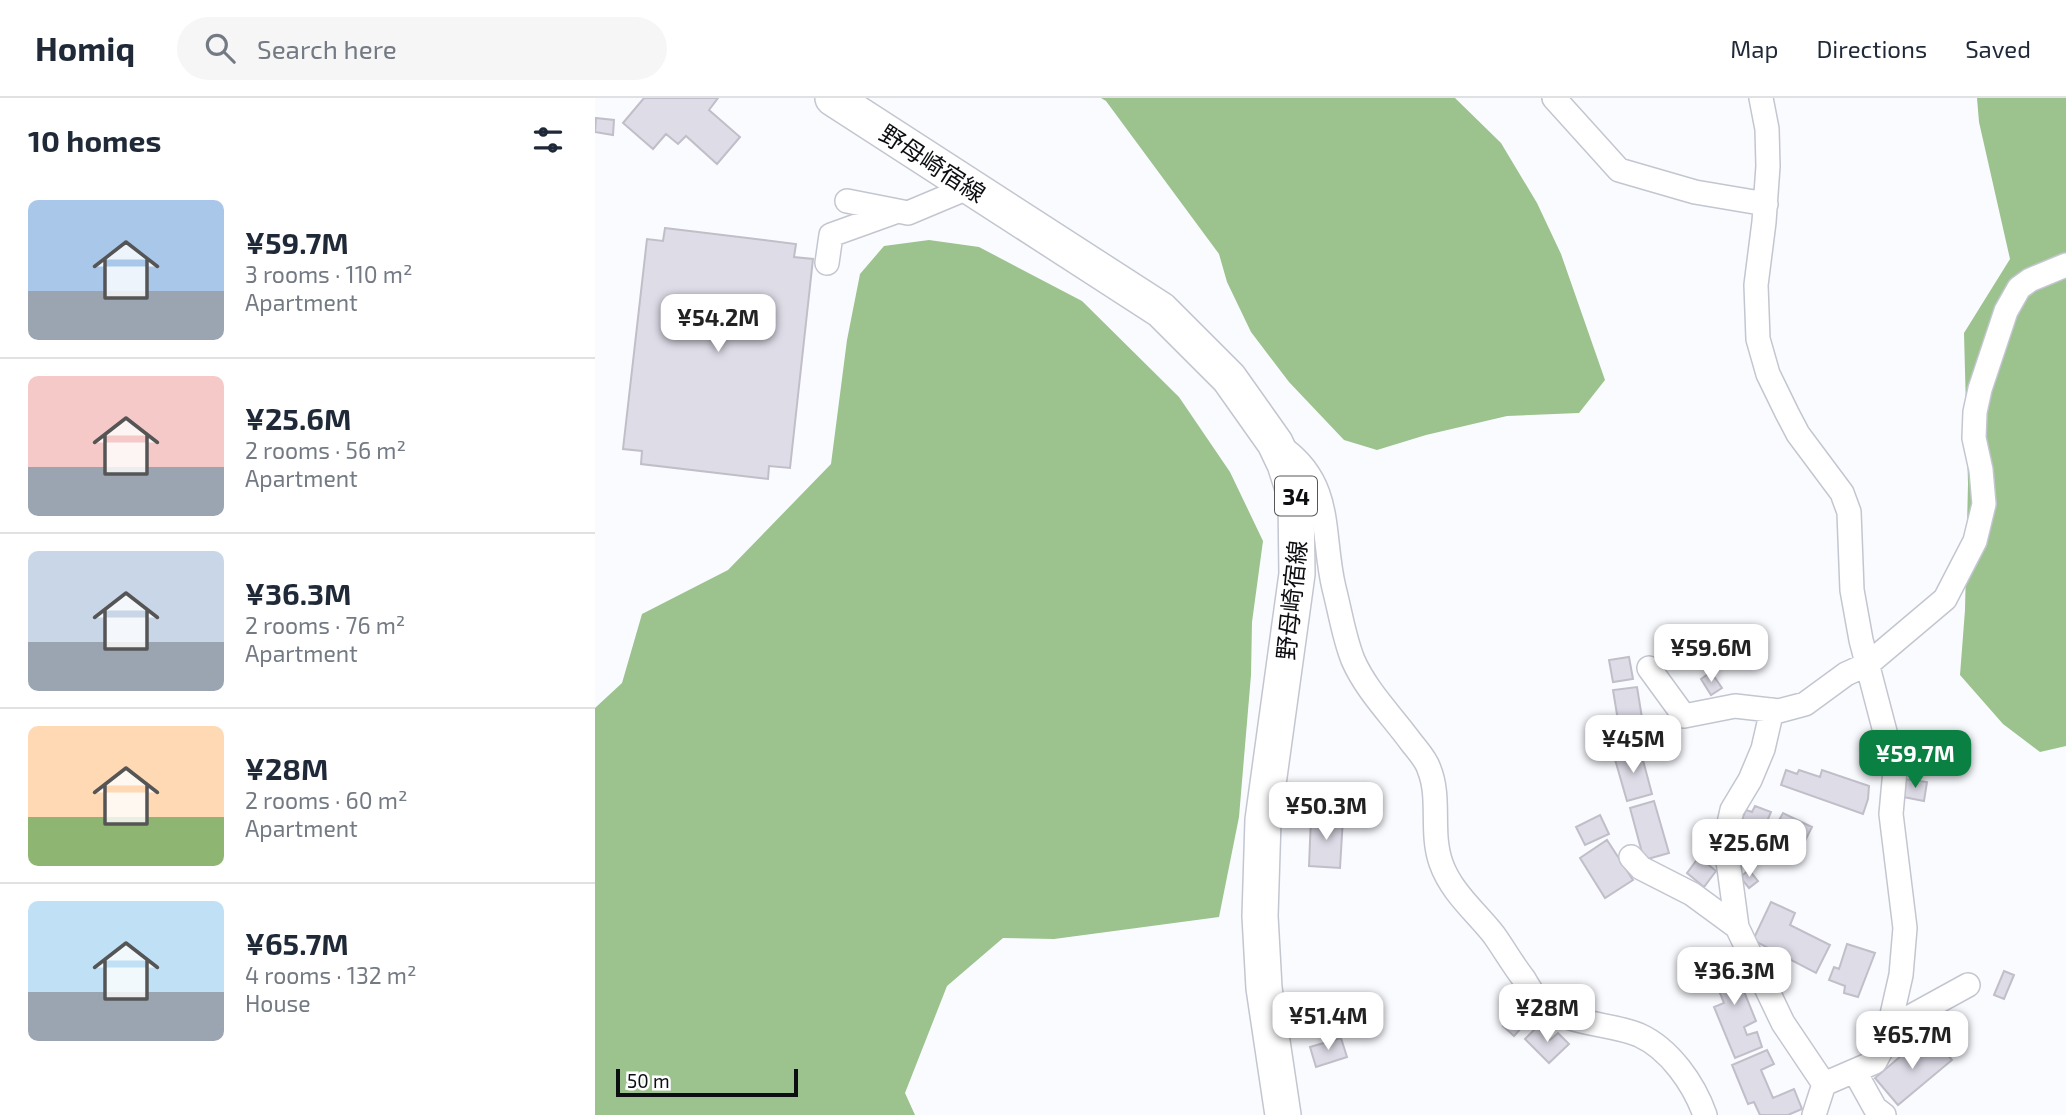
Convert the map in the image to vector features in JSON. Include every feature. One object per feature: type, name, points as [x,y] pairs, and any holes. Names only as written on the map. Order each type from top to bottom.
[{"type":"main road","name":"野母崎宿線","points":[[833,98],[1161,310],[1229,378],[1275,443],[1291,479],[1298,522],[1297,574],[1263,820],[1260,916],[1264,988],[1283,1115]]},
{"type":"street","points":[[1554,98],[1619,170],[1695,192],[1766,204]]},
{"type":"street","points":[[1761,98],[1767,129],[1768,166],[1756,285],[1758,339],[1767,374],[1798,434],[1842,493],[1849,512],[1852,590],[1895,770],[1891,814],[1905,928],[1901,975],[1886,1041],[1875,1062],[1824,1084]]},
{"type":"street","points":[[847,201],[908,213],[970,187]]},
{"type":"street","points":[[827,263],[831,235],[898,211]]},
{"type":"street","points":[[1649,668],[1684,716],[1735,706],[1779,711],[1805,704],[1846,674],[1868,664],[1945,599],[1975,541],[1984,505],[1981,470],[1974,438],[1975,412],[2006,311],[2019,288],[2030,280],[2066,265]]},
{"type":"street","points":[[1275,443],[1293,456],[1313,479],[1321,499],[1332,577],[1353,660],[1429,767],[1433,786],[1436,842],[1441,865],[1463,900],[1493,934],[1540,1002],[1563,1014],[1639,1035],[1656,1045],[1675,1063],[1699,1100],[1705,1115]]},
{"type":"street","points":[[1772,710],[1763,749],[1750,780],[1732,810],[1725,841],[1737,928],[1783,1023],[1824,1084]]},
{"type":"street","points":[[1631,857],[1641,868],[1692,894],[1737,928]]},
{"type":"street","points":[[1888,1029],[1968,985]]},
{"type":"street","points":[[1855,1072],[1875,1108],[1884,1115]]},
{"type":"street","points":[[1814,1115],[1824,1084]]},
{"type":"street","points":[[1692,1088],[1710,1098],[1720,1115]]},
{"type":"green space","points":[[1101,98],[1455,98],[1501,143],[1537,203],[1561,254],[1605,380],[1579,413],[1507,416],[1426,435],[1377,450],[1344,440],[1289,382],[1251,332],[1227,282],[1219,254],[1106,101]]},
{"type":"green space","points":[[1977,98],[2066,98],[2066,746],[2040,752],[2003,724],[1960,675],[1965,610],[1968,484],[1964,333],[2010,259],[1979,122]]},
{"type":"green space","points":[[929,240],[979,247],[1082,301],[1179,397],[1230,472],[1263,541],[1252,622],[1251,675],[1239,817],[1219,917],[1054,939],[1003,938],[947,986],[905,1093],[915,1115],[595,1115],[595,708],[622,683],[642,614],[728,570],[831,464],[847,340],[860,274],[884,246]]},
{"type":"building","points":[[644,98],[718,98],[709,110],[740,137],[717,164],[686,136],[678,144],[666,134],[653,149],[623,123]]},
{"type":"building","points":[[596,118],[614,120],[613,135],[595,132]]},
{"type":"building","points":[[665,228],[796,244],[794,257],[813,259],[790,468],[769,466],[768,479],[641,464],[642,451],[623,449],[647,239],[663,241]]},
{"type":"building","points":[[1629,657],[1633,679],[1613,682],[1609,660]]},
{"type":"building","points":[[1711,672],[1722,688],[1711,695],[1701,679]]},
{"type":"building","points":[[1637,687],[1643,724],[1619,727],[1613,690]]},
{"type":"building","points":[[1640,749],[1652,794],[1627,801],[1614,756]]},
{"type":"building","points":[[1786,770],[1797,774],[1799,770],[1820,777],[1822,770],[1869,786],[1863,814],[1781,785]]},
{"type":"building","points":[[1905,779],[1927,782],[1924,801],[1903,797]]},
{"type":"building","points":[[1654,801],[1669,853],[1644,860],[1630,808]]},
{"type":"building","points":[[1755,806],[1771,812],[1768,819],[1777,824],[1783,813],[1812,827],[1796,859],[1736,832],[1746,810],[1752,812]]},
{"type":"building","points":[[1600,815],[1609,834],[1585,845],[1576,827]]},
{"type":"building","points":[[1311,817],[1343,818],[1340,868],[1309,866]]},
{"type":"building","points":[[1607,840],[1633,880],[1605,898],[1580,858]]},
{"type":"building","points":[[1699,857],[1716,871],[1704,887],[1687,873]]},
{"type":"building","points":[[1749,870],[1758,881],[1749,888],[1740,877]]},
{"type":"building","points":[[1771,902],[1795,913],[1790,925],[1830,945],[1816,973],[1753,940]]},
{"type":"building","points":[[1847,944],[1875,953],[1858,997],[1844,993],[1845,986],[1829,980],[1834,967],[1839,969]]},
{"type":"building","points":[[1728,952],[1756,1021],[1744,1027],[1747,1035],[1757,1032],[1762,1047],[1735,1058],[1714,1007],[1724,1003],[1707,961]]},
{"type":"building","points":[[2004,971],[2014,975],[2004,999],[1994,995]]},
{"type":"building","points":[[1515,994],[1534,1014],[1514,1036],[1503,1026],[1511,1017],[1501,1007]]},
{"type":"building","points":[[1537,1027],[1550,1040],[1558,1033],[1569,1044],[1549,1063],[1525,1039]]},
{"type":"building","points":[[1341,1038],[1347,1057],[1316,1067],[1310,1047]]},
{"type":"building","points":[[1921,1039],[1931,1051],[1938,1044],[1952,1060],[1898,1105],[1875,1078]]},
{"type":"building","points":[[1767,1050],[1774,1064],[1761,1070],[1773,1098],[1794,1089],[1802,1109],[1788,1115],[1760,1115],[1754,1102],[1748,1104],[1732,1065]]}]
